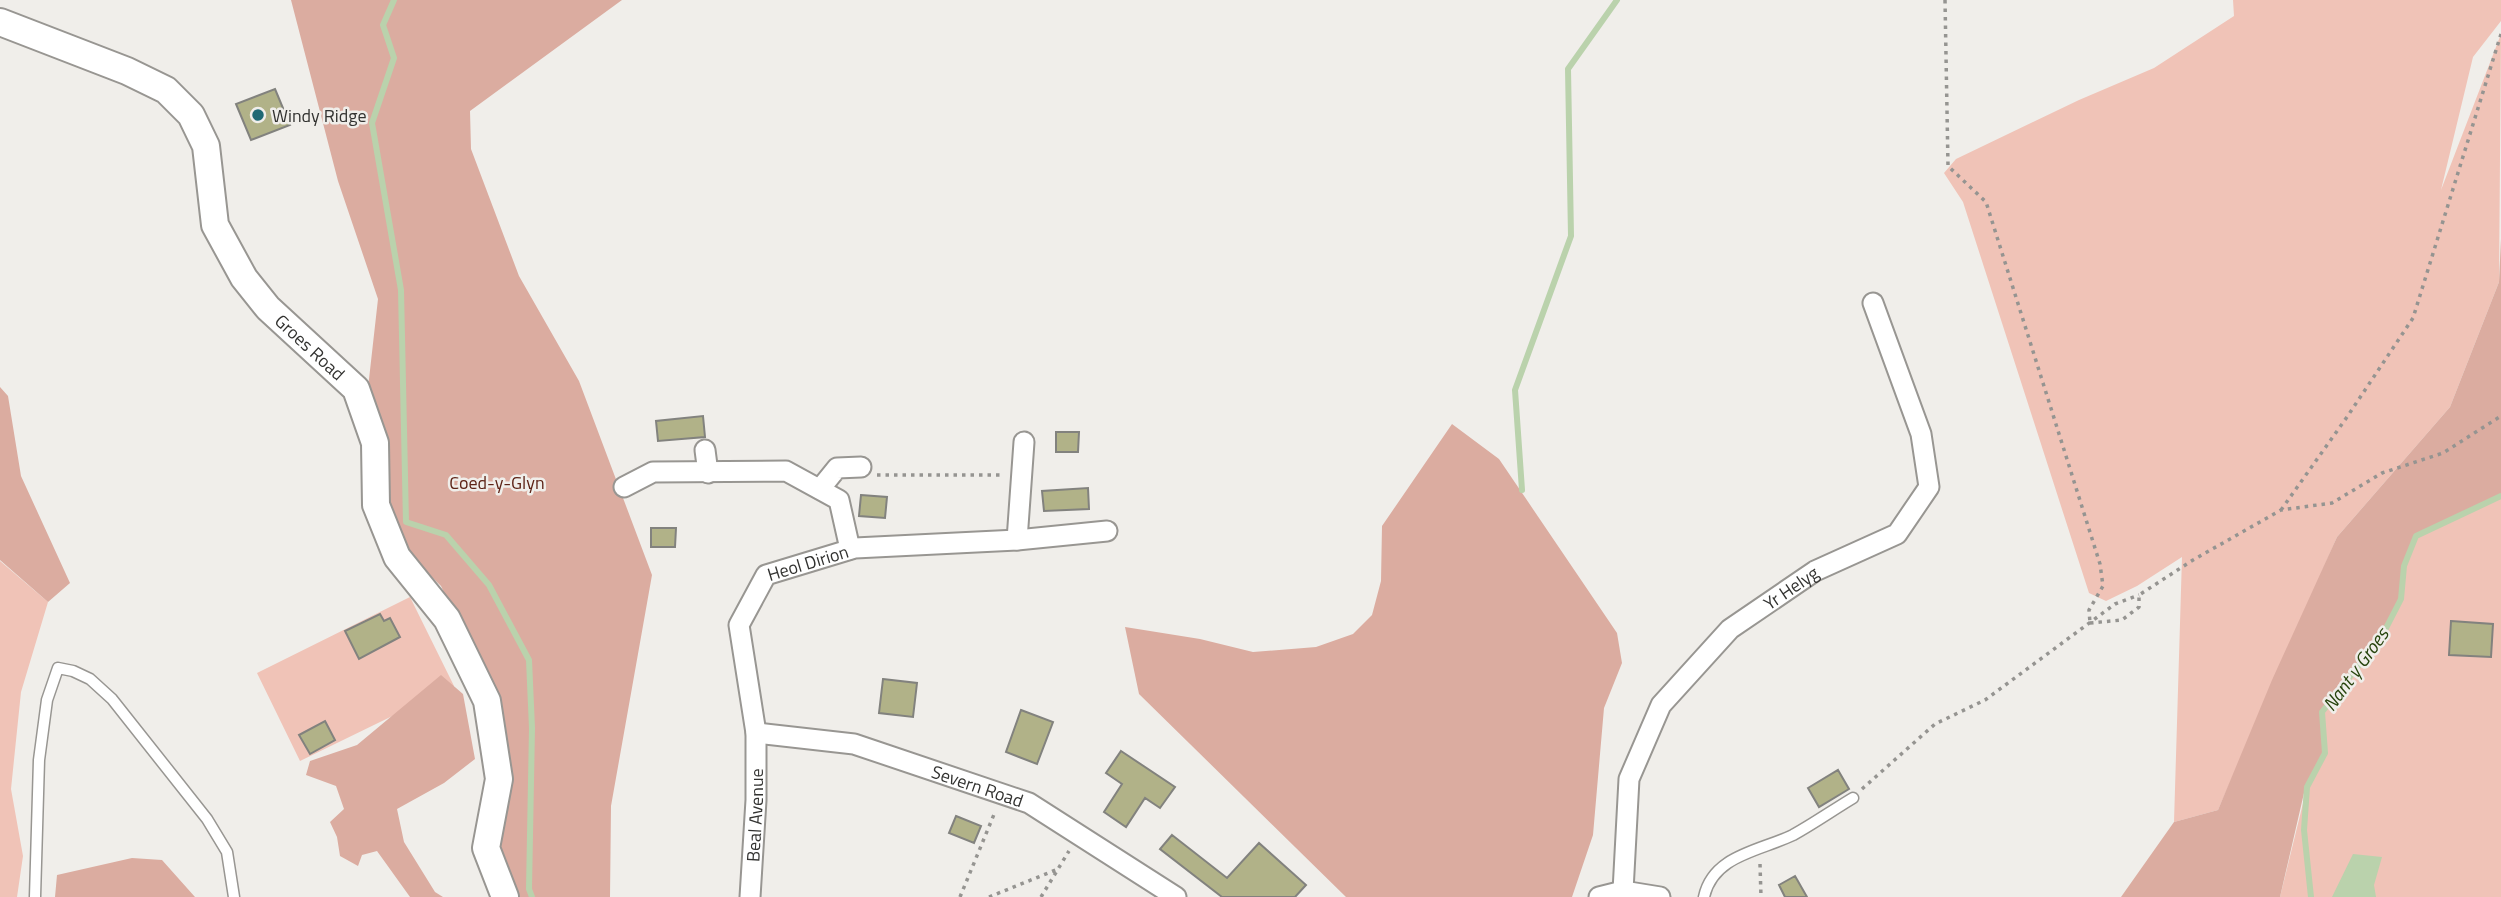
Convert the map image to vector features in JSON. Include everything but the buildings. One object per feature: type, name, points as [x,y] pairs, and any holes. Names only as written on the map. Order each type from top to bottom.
[{"type":"street","name":"Groes Road","points":[[0,22],[136,75],[166,90],[191,115],[206,146],[215,225],[238,268],[268,309],[356,389],[375,443],[376,505],[397,557],[447,619],[487,701],[499,779],[486,848],[505,897]]},
{"type":"street","name":"Yr Helyg","points":[[1623,891],[1629,779],[1661,705],[1730,629],[1815,571],[1897,534],[1929,487],[1921,434],[1873,303]]},
{"type":"street","points":[[1017,540],[1024,442]]},
{"type":"street","points":[[705,450],[708,472]]},
{"type":"street","points":[[820,489],[837,468],[861,467]]},
{"type":"street","points":[[624,487],[653,472],[786,471],[839,500],[850,549]]},
{"type":"street","name":"Heol Dirion","points":[[756,733],[739,625],[766,575],[850,549],[1017,540],[1107,531]]},
{"type":"street","name":"Severn Road","points":[[756,733],[854,744],[1029,803],[1176,897]]},
{"type":"street","name":"Beal Avenue","points":[[750,897],[756,800],[756,733]]},
{"type":"street","points":[[1599,897],[1623,891],[1660,897]]},
{"type":"lane","points":[[35,897],[39,760],[47,700],[58,668],[90,679],[112,699],[207,819],[227,852],[234,897]]},
{"type":"lane","points":[[1704,897],[1707,884],[1733,858],[1792,835],[1853,798]]},
{"type":"path","points":[[1945,0],[1948,166],[1986,202],[2101,564],[2103,586],[2089,610],[2090,623]]},
{"type":"path","points":[[2281,510],[2413,318],[2501,34]]},
{"type":"path","points":[[1853,798],[1875,775],[1935,724],[1985,700],[2115,604],[2139,595],[2193,560],[2281,510],[2332,503],[2382,473],[2443,453],[2501,416]]},
{"type":"path","points":[[861,467],[863,475],[1022,475]]},
{"type":"path","points":[[2090,623],[2122,620],[2139,607],[2139,595]]},
{"type":"path","points":[[960,897],[1003,794]]},
{"type":"path","points":[[1041,897],[1079,835]]},
{"type":"path","points":[[1759,848],[1761,897]]},
{"type":"path","points":[[989,897],[1058,869]]},
{"type":"shaded area","points":[[2233,0],[2501,0],[2501,21],[2473,57],[2441,190],[2501,34],[2499,282],[2450,407],[2337,537],[2218,810],[2174,822],[2182,557],[2137,586],[2106,601],[2089,593],[1963,202],[1944,173],[1956,159],[2079,100],[2154,68],[2234,16]]},
{"type":"shaded area","points":[[2501,496],[2501,897],[2280,897],[2307,787],[2325,753],[2322,712],[2382,636],[2401,599],[2404,566],[2416,536]]},
{"type":"shaded area","points":[[0,561],[48,602],[21,692],[11,789],[23,856],[17,897],[0,897]]},
{"type":"shaded area","points":[[410,597],[454,686],[300,761],[257,673]]},
{"type":"shaded area","points":[[2353,854],[2382,857],[2374,885],[2376,897],[2332,897]]},
{"type":"green space","name":"Coed-y-Glyn","points":[[291,0],[622,0],[470,111],[471,149],[519,276],[579,381],[652,575],[611,806],[610,897],[514,897],[496,851],[495,700],[441,586],[408,554],[385,506],[368,388],[378,299],[338,181]]},
{"type":"green space","points":[[2501,239],[2501,496],[2416,536],[2404,566],[2401,599],[2389,623],[2322,712],[2325,753],[2307,792],[2304,793],[2280,897],[2121,897],[2174,822],[2218,810],[2272,680],[2337,537],[2450,407],[2499,282]]},
{"type":"green space","points":[[0,387],[8,396],[21,476],[70,583],[48,602],[0,560]]},
{"type":"green space","points":[[1452,424],[1499,459],[1617,633],[1622,663],[1604,708],[1593,835],[1572,897],[1346,897],[1139,694],[1125,627],[1200,639],[1253,652],[1316,647],[1353,634],[1372,615],[1381,581],[1382,526]]},
{"type":"green space","points":[[441,675],[463,694],[475,759],[444,783],[397,809],[404,842],[435,892],[443,897],[410,897],[377,851],[362,855],[358,866],[340,856],[337,837],[330,822],[344,809],[336,786],[306,775],[310,761],[357,745]]},
{"type":"green space","points":[[132,858],[162,860],[195,897],[55,897],[57,875]]},
{"type":"waterway","points":[[394,0],[383,25],[394,58],[372,123],[401,290],[406,522],[446,535],[489,585],[529,660],[532,728],[529,889],[532,897]]},
{"type":"waterway","points":[[1522,490],[1515,390],[1571,236],[1568,69],[1617,0]]},
{"type":"waterway","name":"Nant y Groes","points":[[2311,897],[2304,830],[2307,787],[2325,753],[2322,712],[2382,636],[2401,599],[2404,566],[2416,536],[2501,496]]},
{"type":"place","name":"Windy Ridge","points":[[258,115]]}]
